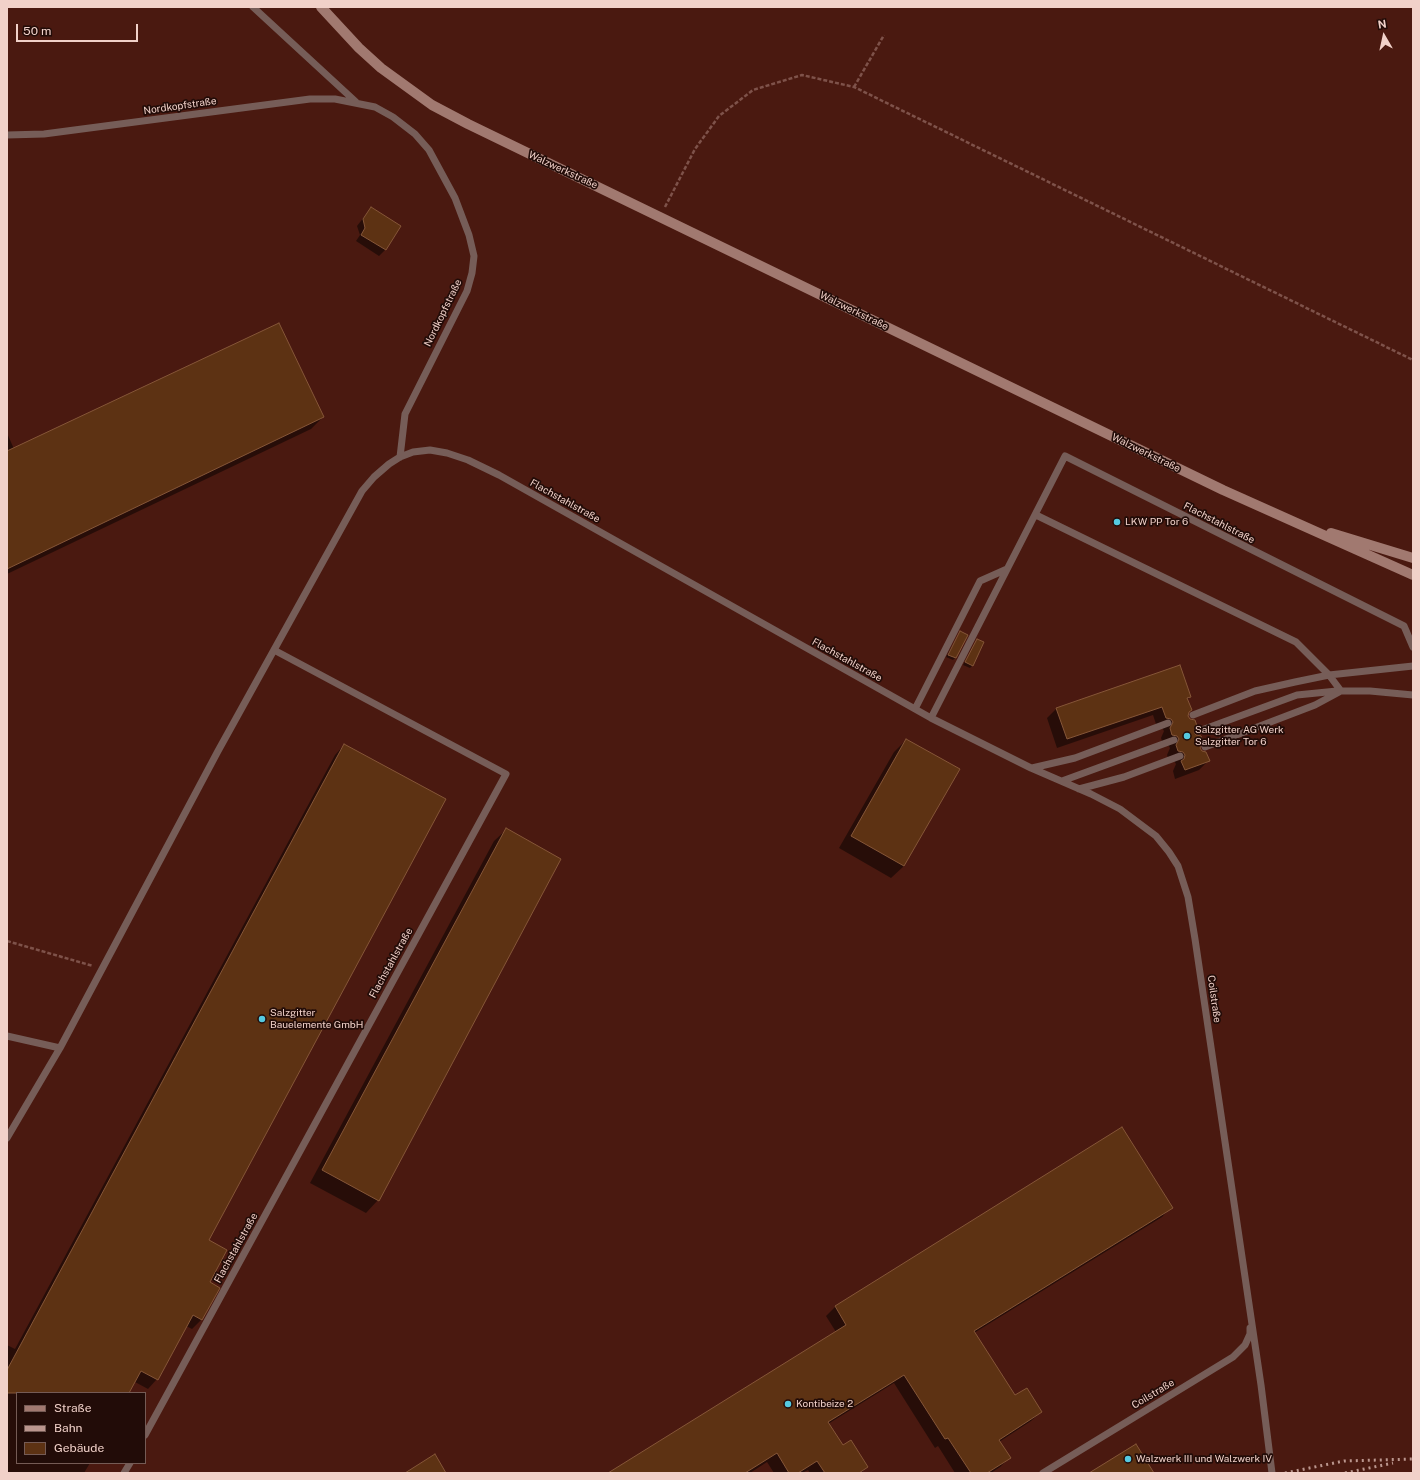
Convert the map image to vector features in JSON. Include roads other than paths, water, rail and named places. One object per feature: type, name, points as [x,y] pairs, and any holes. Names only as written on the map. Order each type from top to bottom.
[{"type":"street","name":"Walzwerkstraße","points":[[321,7],[354,43],[376,63],[408,88],[432,104],[499,140],[660,216],[1285,519],[1413,575]]},
{"type":"street","points":[[1285,519],[1413,558]]},
{"type":"lane","name":"Nordkopfstraße","points":[[253,7],[356,102]]},
{"type":"lane","name":"Nordkopfstraße","points":[[7,135],[44,134],[310,99],[335,98],[375,107],[393,117],[415,134],[428,150],[455,198],[469,235],[474,256],[472,273],[467,291],[405,414],[400,457]]},
{"type":"lane","name":"Flachstahlstraße","points":[[7,1138],[60,1048],[214,758],[362,491],[374,477],[389,464],[400,457],[413,452],[430,450],[447,453],[468,460],[506,479],[931,718],[1031,768]]},
{"type":"lane","name":"Flachstahlstraße","points":[[931,718],[1065,456],[1404,626],[1413,647]]},
{"type":"lane","points":[[1036,515],[1296,642],[1329,675],[1341,691]]},
{"type":"lane","points":[[915,709],[980,581],[1007,568]]},
{"type":"lane","name":"Flachstahlstraße","points":[[146,1433],[506,774],[274,650]]},
{"type":"lane","points":[[1193,715],[1255,691],[1329,675],[1413,666]]},
{"type":"lane","points":[[1204,747],[1315,705],[1341,691]]},
{"type":"lane","points":[[1199,731],[1296,695],[1341,691],[1370,691],[1413,695]]},
{"type":"lane","points":[[1031,768],[1075,758],[1168,723]]},
{"type":"lane","points":[[1062,781],[1174,740]]},
{"type":"lane","points":[[1080,789],[1124,777],[1180,756]]},
{"type":"lane","name":"Coilstraße","points":[[1031,768],[1080,789],[1120,809],[1156,836],[1178,866],[1188,897],[1196,939],[1272,1473]]},
{"type":"lane","points":[[7,1036],[60,1048]]},
{"type":"lane","name":"Coilstraße","points":[[1043,1473],[1233,1357],[1245,1345],[1250,1334],[1250,1316]]},
{"type":"lane","points":[[124,1473],[129,1464]]},
{"type":"railway","points":[[1285,1473],[1344,1461],[1413,1459]]},
{"type":"railway","points":[[1345,1473],[1393,1463]]},
{"type":"place","name":"LKW PP Tor 6","points":[[1117,522]]},
{"type":"place","name":"Salzgitter AG Werk Salzgitter Tor 6","points":[[1187,736]]},
{"type":"place","name":"Salzgitter Bauelemente GmbH","points":[[262,1019]]},
{"type":"place","name":"Kontibeize 2","points":[[788,1404]]},
{"type":"place","name":"Walzwerk III und Walzwerk IV","points":[[1128,1459]]}]
